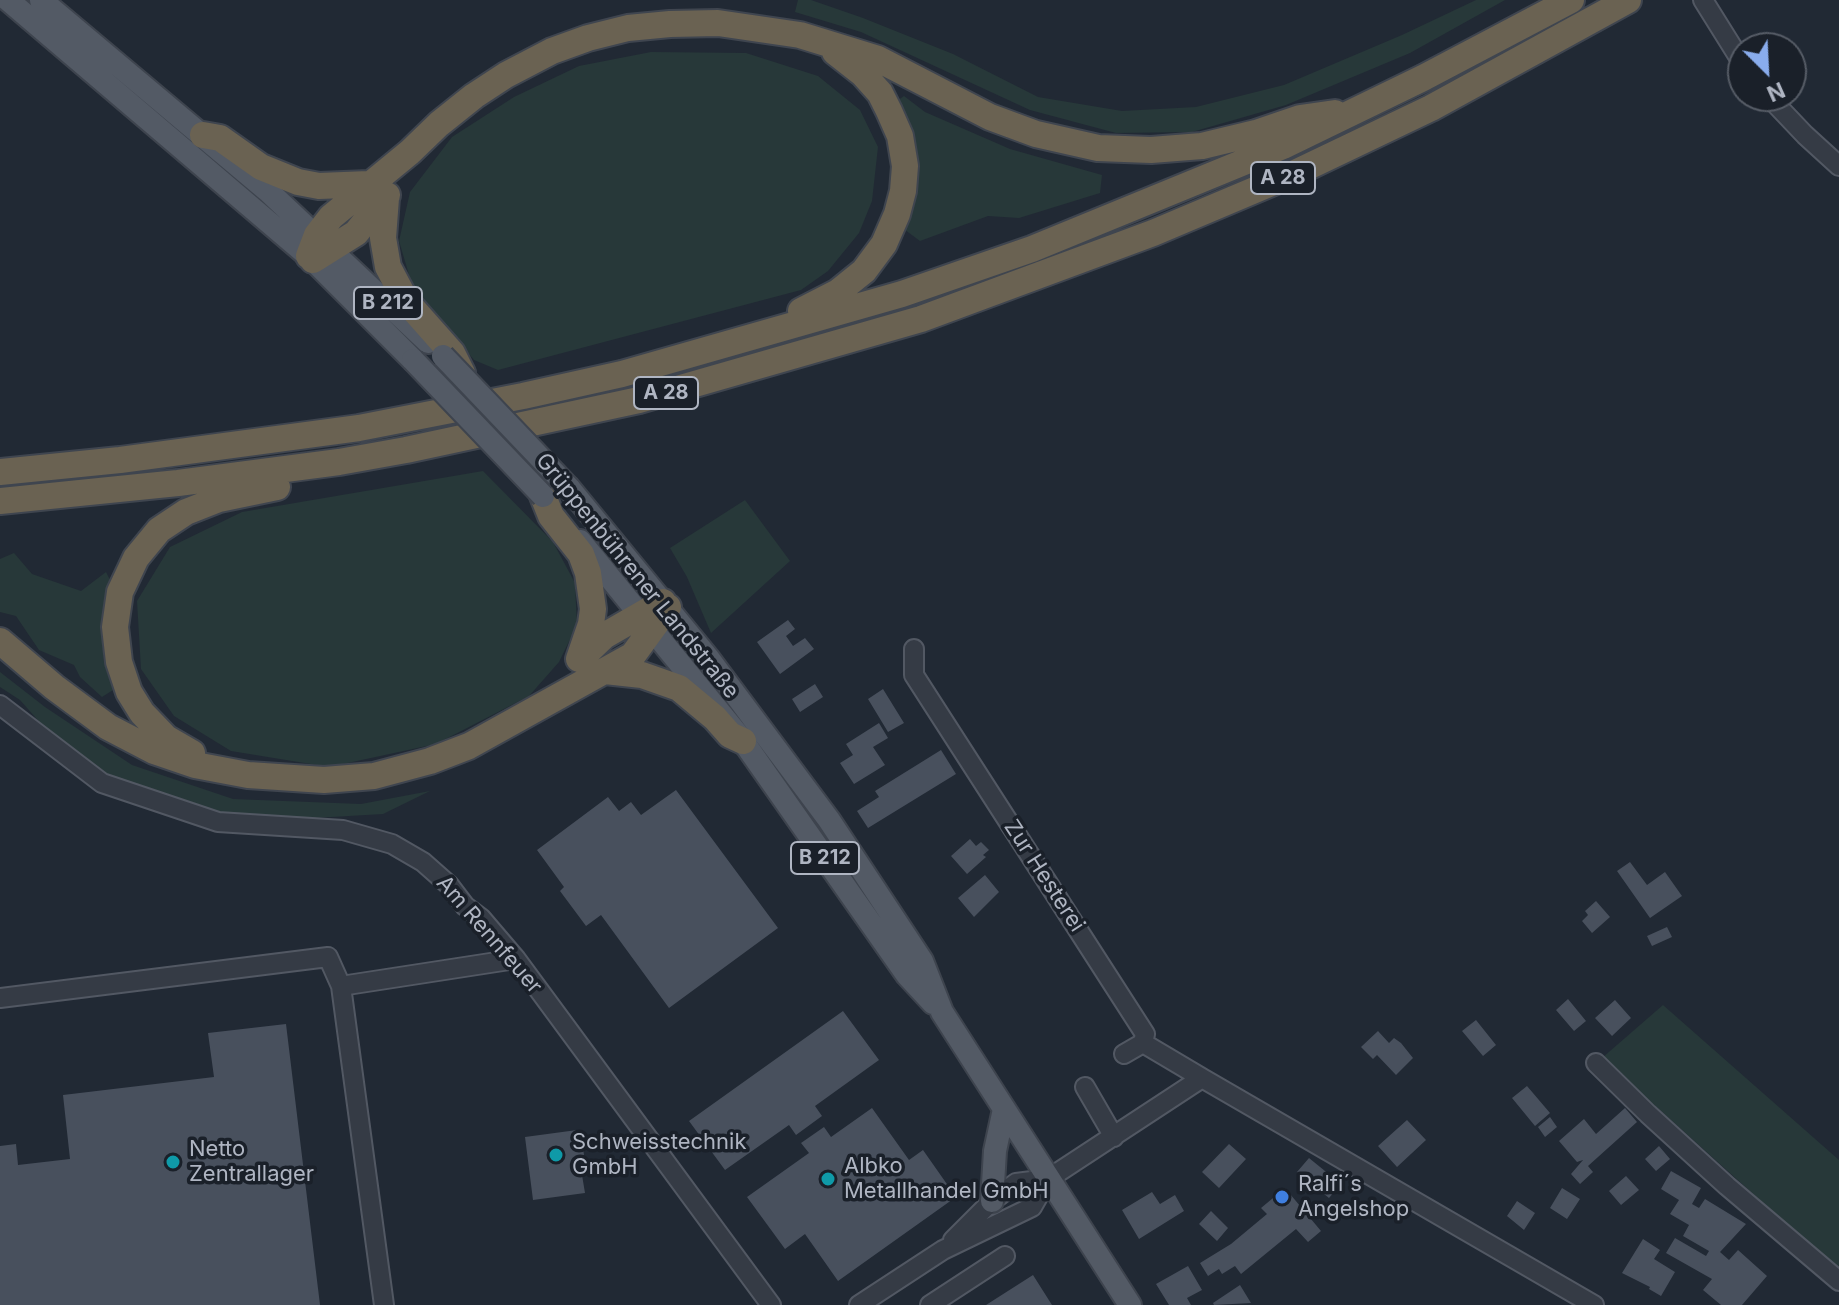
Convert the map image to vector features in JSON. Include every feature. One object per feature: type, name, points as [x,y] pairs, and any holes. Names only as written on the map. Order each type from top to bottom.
[{"type":"highway","name":"A 28","points":[[0,472],[120,460],[359,428],[537,393],[622,374],[902,294],[1032,249],[1283,146],[1571,0]]},
{"type":"highway","name":"A 28","points":[[0,501],[178,483],[339,462],[639,400],[921,319],[1153,233],[1295,173],[1431,108],[1628,0]]},
{"type":"highway","points":[[318,251],[356,233],[377,191],[410,152],[439,124],[506,75],[530,61],[588,38],[656,25],[718,23],[775,29],[820,41],[878,59],[990,117],[1036,134],[1098,148],[1151,150],[1202,146],[1300,118],[1359,110]]},
{"type":"highway","points":[[682,357],[700,341],[818,304],[864,271],[884,244],[903,191],[905,166],[900,136],[880,93],[863,74],[820,41]]},
{"type":"highway","points":[[203,135],[220,138],[261,167],[298,182],[377,191]]},
{"type":"highway","points":[[377,191],[388,267],[412,310],[453,362]]},
{"type":"highway","points":[[248,775],[166,738],[142,713],[129,692],[119,662],[115,627],[120,592],[136,558],[159,530],[186,512],[258,489],[310,482],[339,462]]},
{"type":"highway","points":[[543,496],[551,516],[581,554],[588,573],[593,609],[579,659]]},
{"type":"highway","points":[[0,641],[108,727],[154,751],[195,765],[248,775],[324,780],[374,776],[430,761],[469,746],[633,655],[656,613]]},
{"type":"highway","points":[[547,702],[579,659],[604,636],[656,613]]},
{"type":"highway","points":[[605,671],[642,675],[679,688],[730,735],[743,741]]},
{"type":"main road","points":[[8,0],[261,200]]},
{"type":"main road","points":[[41,0],[203,135],[261,200]]},
{"type":"main road","name":"Grüppenbührener Landstraße","points":[[261,200],[453,362],[569,488],[907,975],[942,1012],[1130,1305]]},
{"type":"main road","name":"Grüppenbührener Landstraße","points":[[318,251],[413,360],[656,613],[829,820],[922,961],[942,1012]]},
{"type":"main road","points":[[992,1201],[995,1151],[1004,1109]]},
{"type":"street","points":[[1708,8],[1727,38]]},
{"type":"street","points":[[1783,112],[1839,166]]},
{"type":"street","name":"Zur Hesterei","points":[[914,649],[914,675],[1145,1034],[1143,1043]]},
{"type":"street","name":"Am Rennfeuer","points":[[0,705],[102,783],[218,822],[343,830],[392,844],[423,862],[449,885],[465,906],[481,918],[516,959],[771,1305]]},
{"type":"street","points":[[0,998],[328,957],[341,986],[384,1305]]},
{"type":"street","points":[[341,986],[516,959]]},
{"type":"street","points":[[1124,1054],[1143,1043],[1594,1305]]},
{"type":"street","points":[[1596,1063],[1682,1145],[1839,1281]]},
{"type":"street","points":[[943,1250],[992,1201],[1016,1183],[1048,1179],[1202,1078]]},
{"type":"street","points":[[1085,1087],[1114,1137]]},
{"type":"street","points":[[859,1305],[943,1250],[1032,1207],[1048,1179]]},
{"type":"street","points":[[930,1305],[1005,1256]]},
{"type":"shaded area","points":[[798,0],[811,0],[863,18],[953,54],[1038,97],[1122,111],[1196,107],[1284,85],[1476,0],[1505,0],[1410,53],[1286,105],[1192,132],[1116,133],[1030,110],[861,32],[795,12]]},
{"type":"shaded area","points":[[651,52],[746,53],[818,76],[860,110],[878,147],[872,201],[859,233],[828,271],[801,290],[498,370],[474,360],[412,285],[399,241],[410,192],[452,137],[514,97],[579,66]]},
{"type":"shaded area","points":[[904,96],[925,112],[1010,149],[1102,175],[1100,193],[1019,218],[988,216],[920,241],[897,224],[894,103]]},
{"type":"shaded area","points":[[483,471],[553,542],[575,583],[577,625],[559,662],[529,696],[436,744],[329,767],[231,751],[174,716],[141,669],[137,601],[170,547],[242,512]]},
{"type":"shaded area","points":[[745,500],[790,561],[711,633],[687,577],[670,548]]},
{"type":"shaded area","points":[[14,553],[32,574],[81,591],[106,572],[110,580],[101,621],[104,663],[113,690],[102,697],[80,677],[74,665],[39,650],[16,616],[0,612],[0,559]]},
{"type":"shaded area","points":[[0,672],[45,707],[132,765],[233,799],[361,804],[430,791],[383,814],[280,820],[209,814],[105,776],[51,735],[20,700],[0,687]]},
{"type":"shaded area","points":[[1663,1005],[1839,1160],[1839,1271],[1602,1058]]},
{"type":"building","points":[[788,620],[795,629],[786,636],[793,646],[805,638],[814,649],[780,674],[757,642]]},
{"type":"building","points":[[815,684],[823,697],[800,712],[792,699]]},
{"type":"building","points":[[883,689],[904,723],[888,732],[868,699]]},
{"type":"building","points":[[879,723],[888,738],[873,747],[885,765],[854,784],[840,763],[853,755],[846,744]]},
{"type":"building","points":[[941,750],[956,774],[868,828],[857,811],[879,797],[875,791]]},
{"type":"building","points":[[676,790],[778,928],[669,1008],[601,915],[586,926],[560,891],[564,887],[537,850],[608,797],[619,811],[631,802],[641,815]]},
{"type":"building","points":[[970,839],[976,846],[981,842],[989,850],[983,855],[986,857],[967,874],[951,856]]},
{"type":"building","points":[[1630,862],[1647,885],[1665,872],[1682,896],[1650,918],[1617,871]]},
{"type":"building","points":[[985,875],[999,892],[974,917],[958,898]]},
{"type":"building","points":[[1596,901],[1610,917],[1592,933],[1582,921],[1588,915],[1585,911]]},
{"type":"building","points":[[1667,927],[1672,937],[1652,946],[1647,936]]},
{"type":"building","points":[[1568,999],[1586,1021],[1574,1031],[1556,1010]]},
{"type":"building","points":[[1615,1000],[1631,1018],[1612,1036],[1595,1018]]},
{"type":"building","points":[[843,1011],[879,1060],[815,1106],[822,1116],[796,1135],[789,1125],[725,1170],[689,1121]]},
{"type":"building","points":[[1476,1020],[1496,1045],[1483,1056],[1462,1031]]},
{"type":"building","name":"Netto Zentrallager","points":[[286,1024],[320,1305],[0,1305],[0,1146],[16,1144],[18,1165],[70,1159],[63,1095],[214,1077],[208,1033]]},
{"type":"building","points":[[1378,1031],[1389,1043],[1394,1038],[1401,1043],[1413,1058],[1396,1075],[1377,1055],[1373,1059],[1361,1047]]},
{"type":"building","points":[[1527,1086],[1550,1113],[1535,1126],[1512,1098]]},
{"type":"building","points":[[872,1108],[909,1160],[923,1150],[956,1197],[838,1281],[805,1234],[785,1249],[747,1197],[809,1153],[801,1143],[824,1127],[831,1137]]},
{"type":"building","points":[[1625,1108],[1637,1122],[1588,1166],[1593,1172],[1580,1184],[1571,1174],[1583,1160],[1577,1162],[1559,1141],[1584,1119],[1596,1134]]},
{"type":"building","points":[[1550,1117],[1557,1127],[1545,1137],[1538,1127]]},
{"type":"building","points":[[1407,1120],[1426,1140],[1397,1167],[1378,1146]]},
{"type":"building","name":"Schweisstechnik GmbH","points":[[577,1130],[586,1169],[581,1169],[585,1193],[533,1200],[525,1137]]},
{"type":"building","points":[[1229,1144],[1246,1159],[1219,1188],[1202,1172]]},
{"type":"building","points":[[1659,1146],[1670,1159],[1656,1171],[1645,1159]]},
{"type":"building","points":[[1309,1158],[1341,1184],[1329,1198],[1297,1172]]},
{"type":"building","points":[[1671,1171],[1701,1188],[1692,1204],[1699,1208],[1705,1199],[1746,1224],[1720,1252],[1729,1260],[1738,1250],[1767,1276],[1742,1305],[1721,1305],[1703,1290],[1712,1279],[1666,1253],[1675,1238],[1706,1256],[1709,1251],[1683,1236],[1689,1225],[1670,1214],[1679,1200],[1661,1189]]},
{"type":"building","points":[[1626,1176],[1639,1190],[1621,1205],[1609,1191]]},
{"type":"building","points":[[1285,1188],[1321,1231],[1308,1242],[1296,1229],[1241,1274],[1235,1266],[1222,1274],[1219,1269],[1208,1276],[1200,1263],[1231,1244],[1267,1214],[1261,1208]]},
{"type":"building","points":[[1562,1188],[1580,1199],[1567,1219],[1550,1208]]},
{"type":"building","points":[[1152,1192],[1160,1204],[1175,1195],[1184,1211],[1139,1239],[1122,1210]]},
{"type":"building","points":[[1517,1201],[1535,1213],[1524,1230],[1507,1216]]},
{"type":"building","points":[[1211,1211],[1228,1228],[1217,1241],[1199,1224]]},
{"type":"building","points":[[1643,1239],[1660,1250],[1654,1259],[1675,1272],[1661,1296],[1622,1273]]},
{"type":"building","points":[[1188,1266],[1202,1290],[1187,1298],[1191,1305],[1169,1305],[1156,1284]]},
{"type":"building","points":[[1033,1275],[1052,1305],[986,1305]]},
{"type":"building","points":[[1240,1285],[1251,1303],[1214,1305],[1213,1303]]},
{"type":"place","name":"Schweisstechnik GmbH","points":[[556,1155]]},
{"type":"place","name":"Netto Zentrallager","points":[[173,1162]]},
{"type":"place","name":"Albko Metallhandel GmbH","points":[[828,1179]]},
{"type":"place","name":"Ralfi´s Angelshop","points":[[1282,1197]]}]
